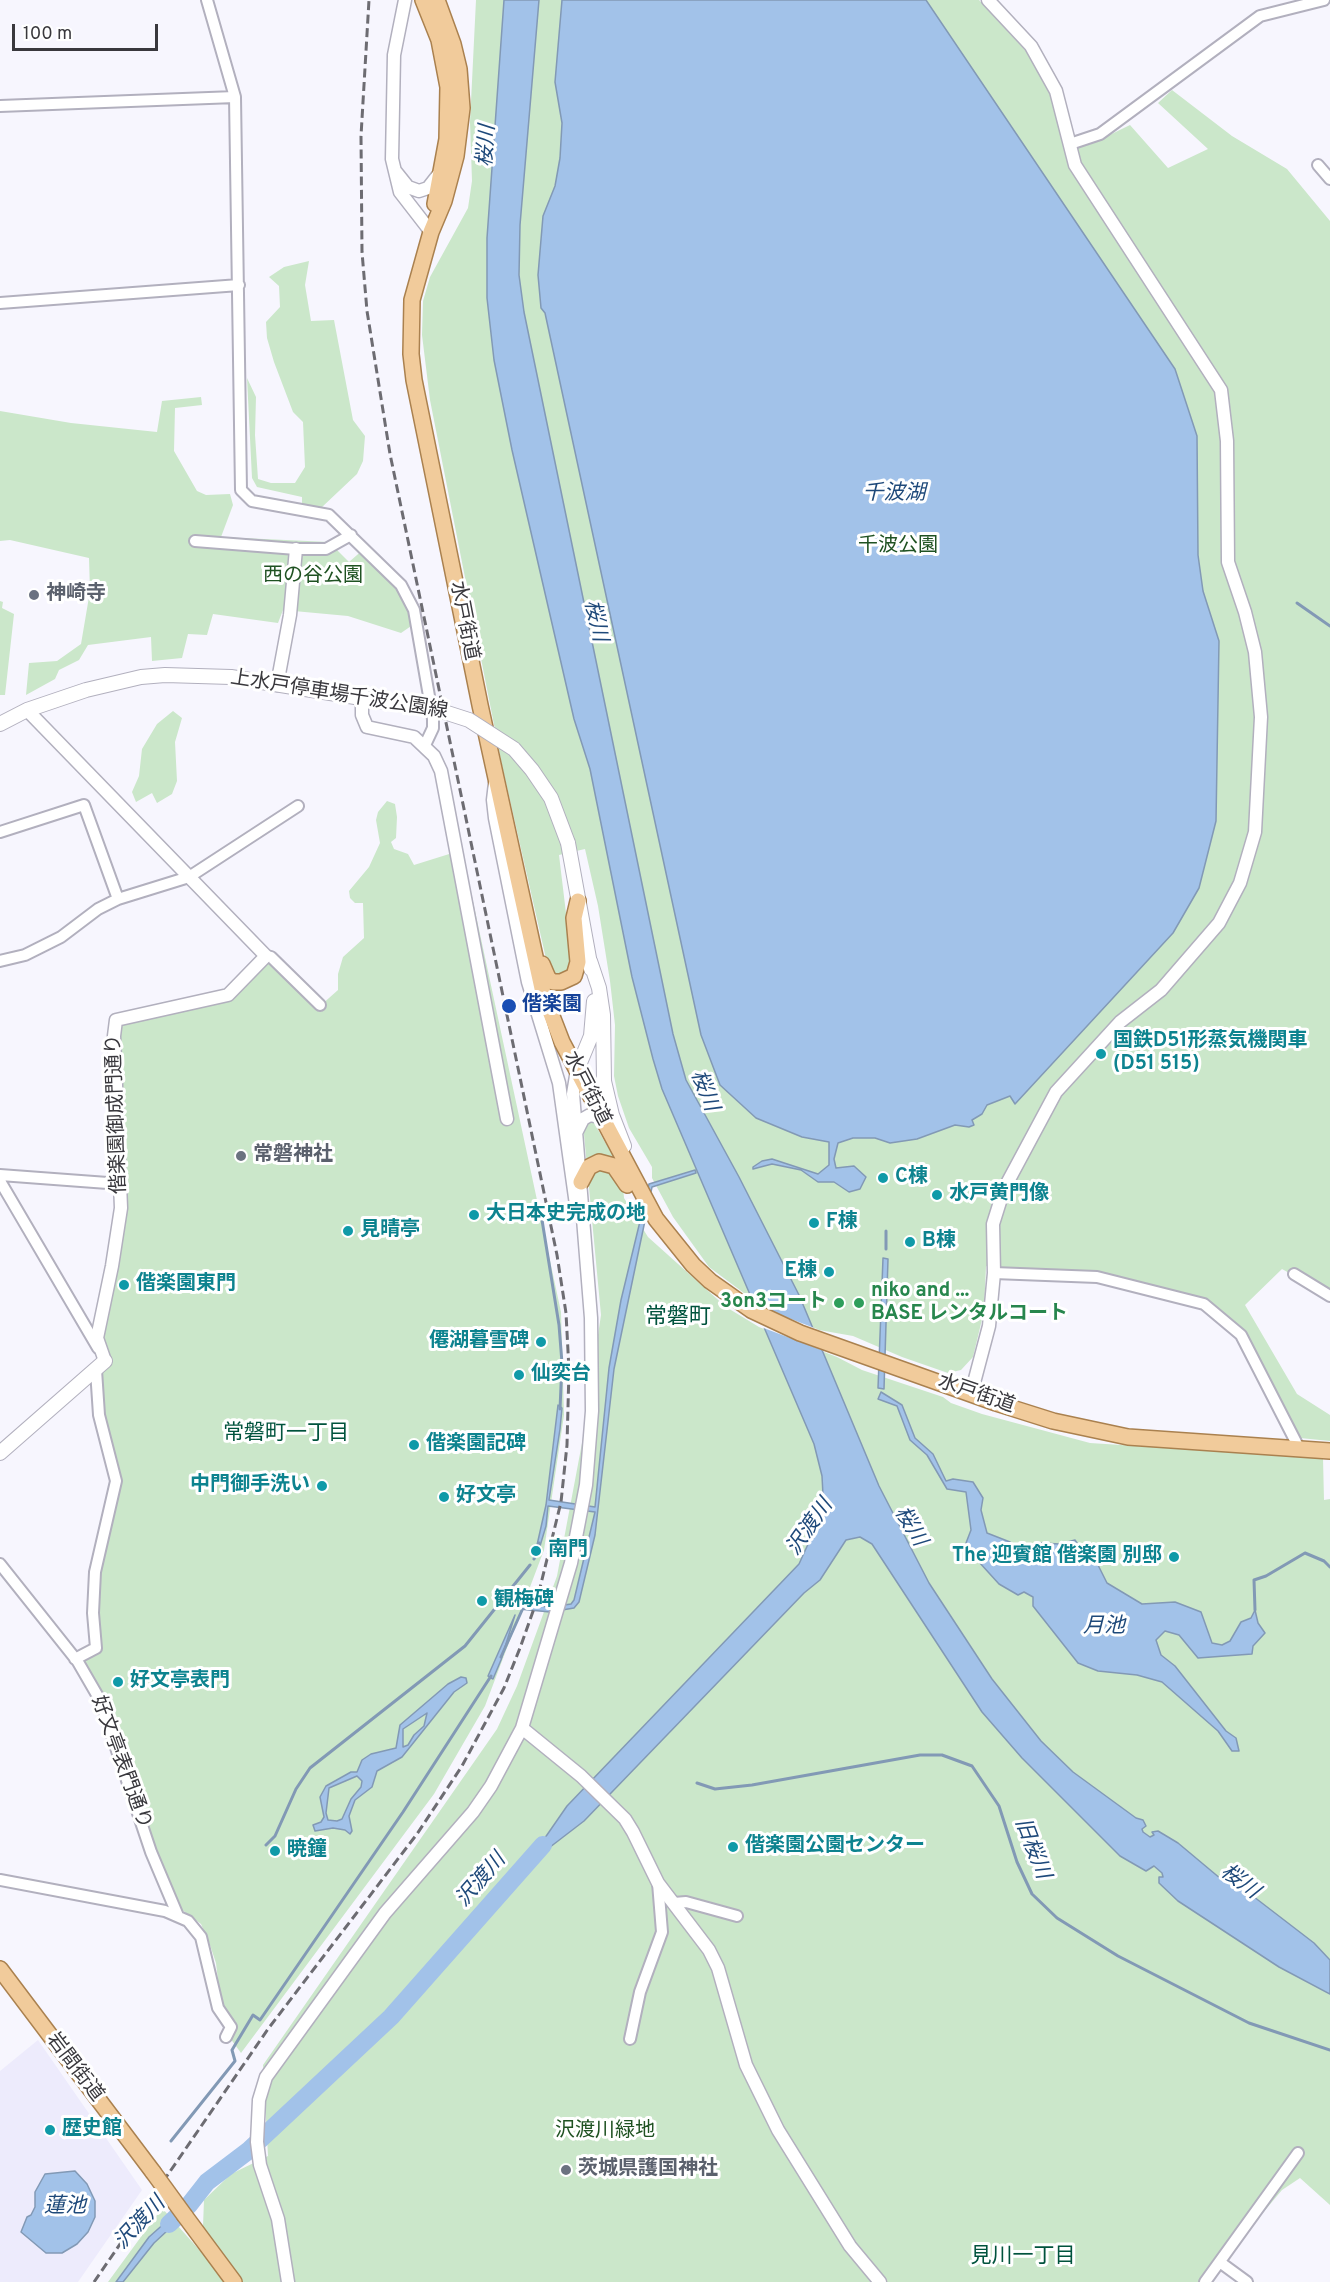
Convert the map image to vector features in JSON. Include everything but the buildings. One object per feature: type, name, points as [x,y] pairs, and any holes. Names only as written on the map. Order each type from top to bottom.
[{"type":"main road","name":"水戸街道","points":[[423,0],[439,40],[448,87],[449,123],[431,232]]},
{"type":"main road","name":"水戸街道","points":[[437,0],[453,44],[459,69],[462,108],[456,156],[412,300],[411,354],[491,759],[529,935],[549,1011],[601,1117],[662,1228],[673,1244],[710,1281],[738,1302],[782,1326],[971,1394],[1053,1421],[1109,1434],[1330,1451]]},
{"type":"main road","name":"上水戸停車場千波公園線","points":[[0,724],[27,710],[86,690],[141,677],[208,675],[438,710],[469,720],[514,749],[532,770],[551,798],[568,843],[590,961],[593,1022],[584,1056],[577,1070]]},
{"type":"main road","points":[[529,935],[538,948],[548,978],[554,982],[569,980],[574,976],[579,962],[574,918],[578,901]]},
{"type":"main road","points":[[590,961],[599,988],[604,1027],[603,1066],[610,1108],[621,1140],[664,1218],[673,1244]]},
{"type":"main road","points":[[581,1182],[589,1167],[599,1162],[609,1163],[624,1179],[645,1217],[662,1228]]},
{"type":"main road","points":[[0,1453],[100,1366]]},
{"type":"main road","name":"岩間街道","points":[[0,1969],[234,2282]]},
{"type":"street","points":[[207,0],[235,97],[241,490],[252,501],[329,515],[401,585],[414,610],[434,719],[433,728],[425,745]]},
{"type":"street","points":[[405,0],[394,55],[392,159],[400,192],[431,232]]},
{"type":"street","points":[[971,1394],[989,1326],[994,1273],[993,1224],[1004,1189],[1056,1092],[1120,1022],[1161,990],[1219,923],[1243,875],[1255,832],[1262,717],[1259,682],[1245,612],[1228,562],[1227,441],[1225,403],[1221,390],[1075,165],[1059,101],[1031,46],[988,0]]},
{"type":"street","points":[[1070,144],[1100,134],[1260,16],[1293,4],[1324,0]]},
{"type":"street","points":[[0,106],[235,97]]},
{"type":"street","points":[[392,159],[399,177],[414,190],[428,188],[439,174]]},
{"type":"street","points":[[1318,165],[1330,179]]},
{"type":"street","points":[[0,303],[239,285]]},
{"type":"street","points":[[195,541],[296,549],[326,549],[351,535]]},
{"type":"street","points":[[277,685],[290,615],[296,549]]},
{"type":"street","points":[[362,700],[362,715],[367,727],[403,733],[425,745],[434,756],[441,771],[507,1119]]},
{"type":"street","points":[[27,710],[266,956],[271,957],[320,1005]]},
{"type":"street","points":[[495,778],[493,800],[504,868],[528,982],[556,1069],[573,1195],[586,1248]]},
{"type":"street","points":[[0,832],[84,805],[118,899]]},
{"type":"street","points":[[0,961],[25,955],[61,937],[98,909],[118,899],[189,877],[298,806]]},
{"type":"street","name":"偕楽園御成門通り","points":[[100,1366],[98,1331],[121,1208],[114,1036],[116,1020],[228,995],[266,956]]},
{"type":"street","points":[[288,2282],[278,2219],[260,2164],[256,2122],[259,2100],[266,2077],[385,1913],[474,1812],[496,1778],[522,1728],[571,1563],[581,1516],[590,1453],[593,1358],[573,1094],[577,1070]]},
{"type":"street","points":[[576,1134],[576,1128],[583,1119],[590,1115],[601,1117]]},
{"type":"street","points":[[0,1176],[121,1184]]},
{"type":"street","points":[[0,1181],[99,1348]]},
{"type":"street","points":[[994,1273],[1097,1277],[1204,1304],[1241,1335],[1299,1448]]},
{"type":"street","points":[[1294,1274],[1330,1296]]},
{"type":"street","points":[[75,1659],[84,1652],[96,1648],[93,1613],[95,1572],[116,1481],[99,1415],[100,1366]]},
{"type":"street","name":"好文亭表門通り","points":[[0,1564],[75,1659],[100,1700],[151,1852],[178,1916]]},
{"type":"street","points":[[522,1728],[581,1776],[633,1832],[658,1883],[709,1950],[718,1968],[746,2065],[778,2130],[850,2246],[880,2282]]},
{"type":"street","points":[[0,1880],[165,1911],[195,1926],[201,1937],[218,2008],[231,2027],[226,2037]]},
{"type":"street","points":[[630,2039],[640,1992],[662,1932],[658,1883]]},
{"type":"street","points":[[674,1903],[686,1902],[737,1916]]},
{"type":"street","points":[[1205,2282],[1221,2263],[1298,2153]]},
{"type":"street","points":[[1221,2263],[1247,2282]]},
{"type":"shaded area","name":"歴史館","points":[[38,2040],[142,2190],[78,2282],[0,2282],[0,2071]]},
{"type":"green space","name":"千波公園","points":[[476,0],[979,0],[1027,52],[1051,95],[1067,149],[1091,144],[1130,125],[1168,168],[1208,149],[1158,103],[1172,90],[1232,136],[1287,169],[1330,221],[1330,1296],[1282,1269],[1245,1305],[1297,1394],[1330,1415],[1330,1441],[1300,1438],[1241,1335],[1204,1304],[1097,1277],[1000,1270],[986,1266],[984,1311],[973,1357],[961,1370],[948,1373],[853,1336],[819,1330],[795,1322],[760,1305],[709,1267],[673,1217],[652,1178],[652,1167],[629,1128],[618,1096],[614,1076],[615,1025],[610,981],[598,906],[585,849],[559,855],[572,963],[566,974],[561,975],[551,971],[547,963],[502,765],[430,400],[422,335],[423,301],[430,277],[468,208],[472,181],[470,122]]},
{"type":"green space","points":[[309,261],[305,285],[311,321],[334,320],[353,420],[365,436],[363,461],[357,474],[321,508],[302,506],[302,497],[257,487],[252,478],[247,378],[256,397],[255,435],[258,479],[271,483],[295,483],[305,467],[303,422],[293,412],[274,362],[267,338],[266,322],[280,307],[279,286],[269,277],[284,267]]},
{"type":"green space","name":"西の谷公園","points":[[201,397],[202,405],[175,408],[174,451],[197,491],[206,495],[230,494],[233,505],[221,537],[329,542],[349,562],[365,548],[401,585],[417,622],[401,633],[348,616],[283,610],[278,623],[213,614],[207,635],[188,634],[182,658],[152,661],[151,637],[88,645],[79,660],[59,670],[55,679],[26,695],[29,663],[57,661],[81,644],[90,591],[89,558],[10,540],[0,541],[0,411],[71,423],[157,432],[162,401]]},
{"type":"green space","points":[[0,601],[3,602],[2,608],[14,614],[5,695],[0,695]]},
{"type":"green space","points":[[173,711],[182,718],[175,742],[177,781],[172,794],[157,803],[152,793],[136,802],[132,792],[139,776],[142,749],[157,724]]},
{"type":"green space","name":"偕楽園","points":[[387,801],[395,804],[397,817],[396,838],[391,842],[394,849],[408,854],[414,865],[462,850],[561,1312],[564,1415],[544,1550],[485,1706],[434,1794],[241,2053],[230,2038],[236,2022],[221,2007],[216,1963],[209,1942],[201,1924],[181,1909],[171,1892],[85,1667],[86,1653],[101,1649],[97,1625],[102,1553],[106,1533],[117,1505],[120,1484],[103,1414],[101,1373],[109,1363],[109,1353],[100,1339],[127,1206],[118,1042],[121,1022],[229,996],[266,958],[320,1006],[338,990],[338,974],[343,957],[364,938],[363,903],[355,903],[350,898],[349,891],[369,867],[380,843],[376,820],[378,812]]},
{"type":"green space","name":"沢渡川緑地","points":[[593,1121],[622,1172],[624,1198],[648,1237],[726,1307],[759,1327],[837,1357],[862,1370],[943,1397],[951,1403],[982,1414],[1090,1443],[1323,1458],[1324,1500],[1330,1499],[1330,2205],[1300,2178],[1282,2190],[1205,2282],[108,2282],[162,2208],[202,2253],[204,2200],[231,2174],[268,2156],[263,2065],[497,1729],[517,1686],[557,1576],[582,1443],[601,1315],[583,1124]]},
{"type":"water","points":[[504,0],[539,0],[520,225],[519,275],[524,312],[673,1034],[686,1080],[799,1295],[879,1486],[929,1583],[992,1679],[1041,1741],[1073,1772],[1136,1818],[1143,1820],[1146,1826],[1142,1829],[1143,1832],[1150,1837],[1154,1835],[1152,1832],[1158,1831],[1178,1843],[1221,1879],[1245,1890],[1314,1943],[1330,1960],[1330,1994],[1279,1967],[1178,1901],[1159,1883],[1159,1877],[1163,1877],[1162,1873],[1154,1866],[1146,1871],[1120,1856],[1022,1758],[982,1712],[872,1544],[860,1537],[846,1540],[820,1580],[804,1593],[584,1821],[528,1864],[524,1861],[540,1845],[567,1806],[799,1564],[819,1520],[823,1495],[822,1476],[814,1444],[662,1089],[653,1059],[632,977],[590,769],[574,719],[512,450],[494,360],[487,298],[487,238]]},
{"type":"water","name":"千波湖","points":[[562,0],[926,0],[1175,369],[1197,436],[1198,555],[1203,591],[1219,641],[1216,821],[1199,888],[1173,933],[1015,1104],[1010,1096],[987,1105],[982,1114],[972,1120],[974,1125],[969,1127],[955,1125],[917,1139],[890,1143],[875,1138],[853,1138],[838,1143],[834,1159],[836,1168],[854,1166],[866,1177],[860,1189],[849,1192],[834,1182],[818,1182],[801,1170],[772,1164],[753,1169],[762,1161],[772,1159],[818,1174],[829,1165],[829,1142],[802,1137],[756,1118],[720,1085],[701,1035],[545,313],[541,308],[538,275],[543,216],[555,186],[560,158],[562,123],[555,82]]},
{"type":"water","points":[[695,1170],[696,1173],[652,1187],[614,1369],[595,1535],[579,1602],[574,1608],[550,1612],[519,1609],[525,1605],[551,1607],[571,1604],[574,1600],[595,1512],[548,1506],[546,1526],[540,1546],[537,1545],[546,1505],[558,1405],[562,1408],[549,1500],[595,1507],[609,1368],[621,1300],[649,1184]]},
{"type":"water","points":[[883,1258],[888,1259],[884,1389],[878,1388]]},
{"type":"water","name":"月池","points":[[881,1392],[902,1405],[915,1438],[933,1454],[946,1481],[953,1479],[973,1482],[983,1498],[981,1510],[987,1533],[1010,1542],[1017,1551],[1041,1543],[1060,1544],[1075,1540],[1081,1549],[1090,1549],[1107,1583],[1142,1604],[1175,1602],[1201,1612],[1212,1643],[1222,1645],[1230,1641],[1241,1622],[1251,1618],[1255,1610],[1258,1623],[1265,1633],[1253,1646],[1252,1654],[1198,1658],[1179,1635],[1165,1631],[1156,1640],[1161,1655],[1175,1666],[1226,1731],[1236,1738],[1239,1751],[1232,1751],[1218,1731],[1162,1682],[1137,1675],[1098,1671],[1078,1663],[1033,1606],[1033,1597],[1024,1592],[1018,1595],[999,1584],[969,1551],[966,1543],[971,1530],[966,1492],[947,1489],[927,1455],[910,1440],[897,1406],[878,1399]]},
{"type":"water","points":[[515,1615],[501,1660],[493,1679],[488,1676]]},
{"type":"water","points":[[461,1677],[466,1678],[467,1683],[454,1692],[402,1757],[377,1771],[372,1787],[355,1800],[349,1816],[352,1831],[350,1834],[345,1830],[333,1828],[315,1831],[313,1825],[321,1822],[324,1817],[320,1797],[326,1786],[351,1772],[357,1772],[362,1760],[371,1754],[396,1748],[400,1725],[448,1684]],"holes":[[[427,1713],[424,1726],[414,1735],[408,1745],[403,1747],[403,1729]],[[357,1776],[362,1781],[361,1787],[351,1799],[342,1819],[328,1820],[326,1813],[329,1788]]]},
{"type":"water","name":"蓮池","points":[[75,2171],[87,2184],[95,2201],[95,2217],[88,2232],[77,2244],[62,2253],[46,2253],[21,2232],[27,2217],[31,2215],[35,2207],[35,2192],[45,2174]]},
{"type":"water","points":[[176,2213],[181,2218],[154,2243],[123,2282],[116,2282],[149,2237]]},
{"type":"pier","points":[[750,1299],[773,1312],[817,1329],[827,1352],[761,1327]]},
{"type":"waterway","points":[[1297,603],[1330,626]]},
{"type":"waterway","points":[[542,1220],[559,1325],[562,1363],[560,1409]]},
{"type":"waterway","points":[[886,1231],[886,1249]]},
{"type":"waterway","points":[[534,1559],[539,1543]]},
{"type":"waterway","points":[[1255,1610],[1254,1580],[1266,1576],[1305,1553],[1324,1561],[1330,1567]]},
{"type":"waterway","points":[[266,1845],[275,1836],[296,1789],[310,1768],[465,1646],[530,1565]]},
{"type":"waterway","points":[[501,1657],[523,1608]]},
{"type":"waterway","points":[[171,2141],[235,2061],[232,2050],[253,2015],[260,2020],[403,1812],[491,1676]]},
{"type":"waterway","name":"旧桜川","points":[[697,1783],[715,1789],[752,1785],[920,1755],[942,1755],[972,1766],[999,1806],[1017,1862],[1032,1894],[1057,1918],[1118,1956],[1249,2023],[1330,2050]]},
{"type":"waterway","name":"沢渡川","points":[[169,2224],[189,2205],[207,2182],[248,2151],[391,2017],[543,1845]]},
{"type":"railway","points":[[94,2282],[268,2029],[417,1834],[462,1766],[504,1688],[520,1648],[537,1600],[561,1502],[567,1445],[569,1370],[566,1313],[557,1255],[390,454],[367,311],[362,252],[361,136],[369,0]]},
{"type":"place","name":"神崎寺","points":[[34,595]]},
{"type":"place","name":"偕楽園","points":[[509,1006]]},
{"type":"place","name":"国鉄D51形蒸気機関車 (D51 515)","points":[[1101,1054]]},
{"type":"place","name":"常磐神社","points":[[241,1156]]},
{"type":"place","name":"C棟","points":[[883,1178]]},
{"type":"place","name":"水戸黄門像","points":[[937,1195]]},
{"type":"place","name":"大日本史完成の地","points":[[474,1215]]},
{"type":"place","name":"F棟","points":[[814,1223]]},
{"type":"place","name":"見晴亭","points":[[348,1231]]},
{"type":"place","name":"B棟","points":[[910,1242]]},
{"type":"place","name":"E棟","points":[[829,1272]]},
{"type":"place","name":"偕楽園東門","points":[[124,1285]]},
{"type":"place","name":"3on3コート","points":[[839,1303]]},
{"type":"place","name":"niko and ... BASE レンタルコート","points":[[859,1303]]},
{"type":"place","name":"僊湖暮雪碑","points":[[541,1342]]},
{"type":"place","name":"仙奕台","points":[[519,1375]]},
{"type":"place","name":"偕楽園記碑","points":[[414,1445]]},
{"type":"place","name":"中門御手洗い","points":[[322,1486]]},
{"type":"place","name":"好文亭","points":[[444,1497]]},
{"type":"place","name":"南門","points":[[536,1551]]},
{"type":"place","name":"The 迎賓館 偕楽園 別邸","points":[[1174,1557]]},
{"type":"place","name":"観梅碑","points":[[482,1601]]},
{"type":"place","name":"好文亭表門","points":[[118,1682]]},
{"type":"place","name":"偕楽園公園センター","points":[[733,1847]]},
{"type":"place","name":"暁鐘","points":[[275,1851]]},
{"type":"place","name":"歴史館","points":[[50,2130]]},
{"type":"place","name":"茨城県護国神社","points":[[566,2170]]},
{"type":"district","name":"常磐町","points":[[678,1319]]},
{"type":"district","name":"常磐町一丁目","points":[[286,1435]]},
{"type":"district","name":"見川一丁目","points":[[1023,2258]]},
{"type":"water label","name":"桜川","points":[[488,146]]},
{"type":"water label","name":"桜川","points":[[594,621]]},
{"type":"water label","name":"桜川","points":[[703,1091]]},
{"type":"water label","name":"桜川","points":[[909,1527]]},
{"type":"water label","name":"桜川","points":[[1239,1883]]}]
